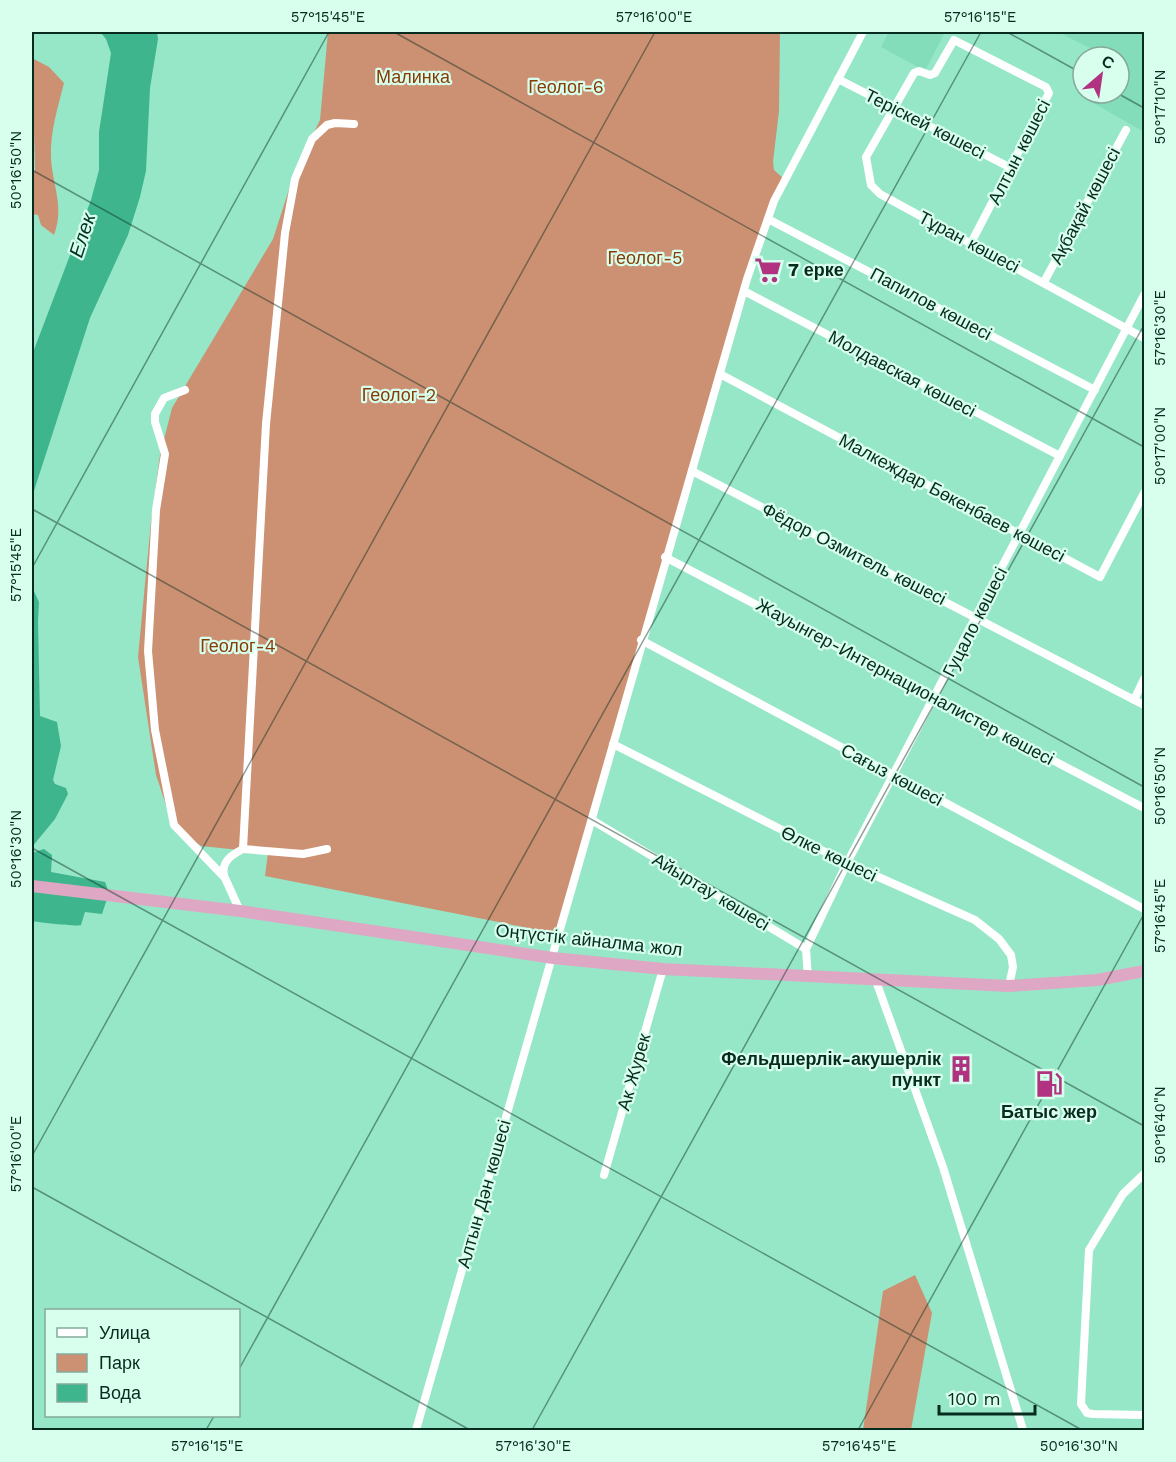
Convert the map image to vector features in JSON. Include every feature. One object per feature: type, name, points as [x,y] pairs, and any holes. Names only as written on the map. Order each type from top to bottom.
[{"type":"highway","name":"Оңтүстік айналма жол","points":[[32,886],[240,911],[553,958],[663,969],[702,969],[808,978],[1009,986],[1097,980],[1144,971]]},
{"type":"street","name":"Алтын Дән көшесі","points":[[416,1431],[553,958],[641,640],[744,291],[768,219],[863,32]]},
{"type":"street","name":"Алтын көшесі","points":[[894,108],[914,73],[919,71],[930,75],[935,72],[951,44],[957,40],[1046,87],[1050,93],[971,243]]},
{"type":"street","name":"Теріскей көшесі","points":[[838,79],[1011,168]]},
{"type":"street","name":"Тұран көшесі","points":[[894,108],[866,157],[870,185],[880,194],[1144,338]]},
{"type":"street","points":[[243,849],[266,424],[285,233],[295,179],[312,139],[327,125],[354,124]]},
{"type":"street","name":"Ақбақай көшесі","points":[[1044,282],[1126,129]]},
{"type":"street","name":"Папилов көшесі","points":[[768,219],[1095,390]]},
{"type":"street","name":"Молдавская көшесі","points":[[744,291],[1060,456]]},
{"type":"street","name":"Гуцало көшесі","points":[[806,949],[847,863],[936,698],[1144,295]]},
{"type":"street","name":"Малкеждар Бөкенбаев көшесі","points":[[720,374],[1100,578],[1144,493]]},
{"type":"street","points":[[185,390],[164,398],[155,414],[155,422],[165,454],[156,510],[149,663],[160,761],[174,825],[225,879]]},
{"type":"street","name":"Фёдор Озмитель көшесі","points":[[692,471],[1144,705]]},
{"type":"street","name":"Жауынгер-Интернационалистер көшесі","points":[[665,557],[1144,808]]},
{"type":"street","name":"Сағыз көшесі","points":[[641,640],[1144,909]]},
{"type":"street","points":[[1134,699],[1144,679]]},
{"type":"street","name":"Өлке көшесі","points":[[613,744],[847,863],[975,920],[988,929],[1011,955],[1013,967],[1009,986]]},
{"type":"street","name":"Айыртау көшесі","points":[[592,820],[806,949]]},
{"type":"street","points":[[240,911],[222,869],[225,861],[243,849],[303,854],[327,849]]},
{"type":"street","points":[[806,949],[808,978]]},
{"type":"street","name":"Ак Журек","points":[[604,1175],[663,969]]},
{"type":"street","points":[[876,981],[943,1167],[1023,1431]]},
{"type":"street","points":[[1144,1174],[1123,1194],[1089,1250],[1082,1404],[1087,1413],[1092,1414],[1144,1415]]},
{"type":"shaded area","points":[[889,32],[945,32],[925,71],[881,47]]},
{"type":"shaded area","points":[[1058,32],[1144,32],[1144,132],[1097,105],[1131,105],[1131,45],[1084,45]]},
{"type":"green space","points":[[328,32],[780,32],[779,111],[773,162],[774,170],[783,178],[767,211],[559,934],[265,876],[268,853],[201,846],[173,826],[156,775],[138,657],[160,455],[172,408],[273,239],[294,174],[320,120]]},
{"type":"green space","points":[[32,58],[49,67],[64,83],[51,148],[58,205],[54,235],[41,225],[38,215],[32,214],[32,178],[35,170]]},
{"type":"green space","points":[[915,1275],[932,1313],[911,1430],[863,1430],[883,1291]]},
{"type":"water","name":"Елек","points":[[100,32],[157,32],[158,39],[150,88],[146,171],[128,235],[90,318],[32,497],[32,355],[91,200],[99,170],[99,132],[111,53],[106,39]]},
{"type":"water","points":[[32,587],[39,602],[40,716],[57,722],[61,746],[53,780],[55,784],[66,788],[68,794],[55,819],[32,847]]},
{"type":"water","points":[[44,849],[52,855],[51,872],[105,882],[109,893],[102,914],[85,912],[81,925],[32,921],[32,853]]},
{"type":"place","name":"7 ерке","points":[[768,270]]},
{"type":"place","name":"Фельдшерлік-акушерлік пункт","points":[[961,1069]]},
{"type":"place","name":"Батыс жер","points":[[1049,1084]]},
{"type":"park label","name":"Малинка","points":[[413,77]]},
{"type":"park label","name":"Геолог-6","points":[[566,87]]},
{"type":"park label","name":"Геолог-5","points":[[645,258]]},
{"type":"park label","name":"Геолог-2","points":[[399,395]]},
{"type":"park label","name":"Геолог-4","points":[[238,646]]}]
